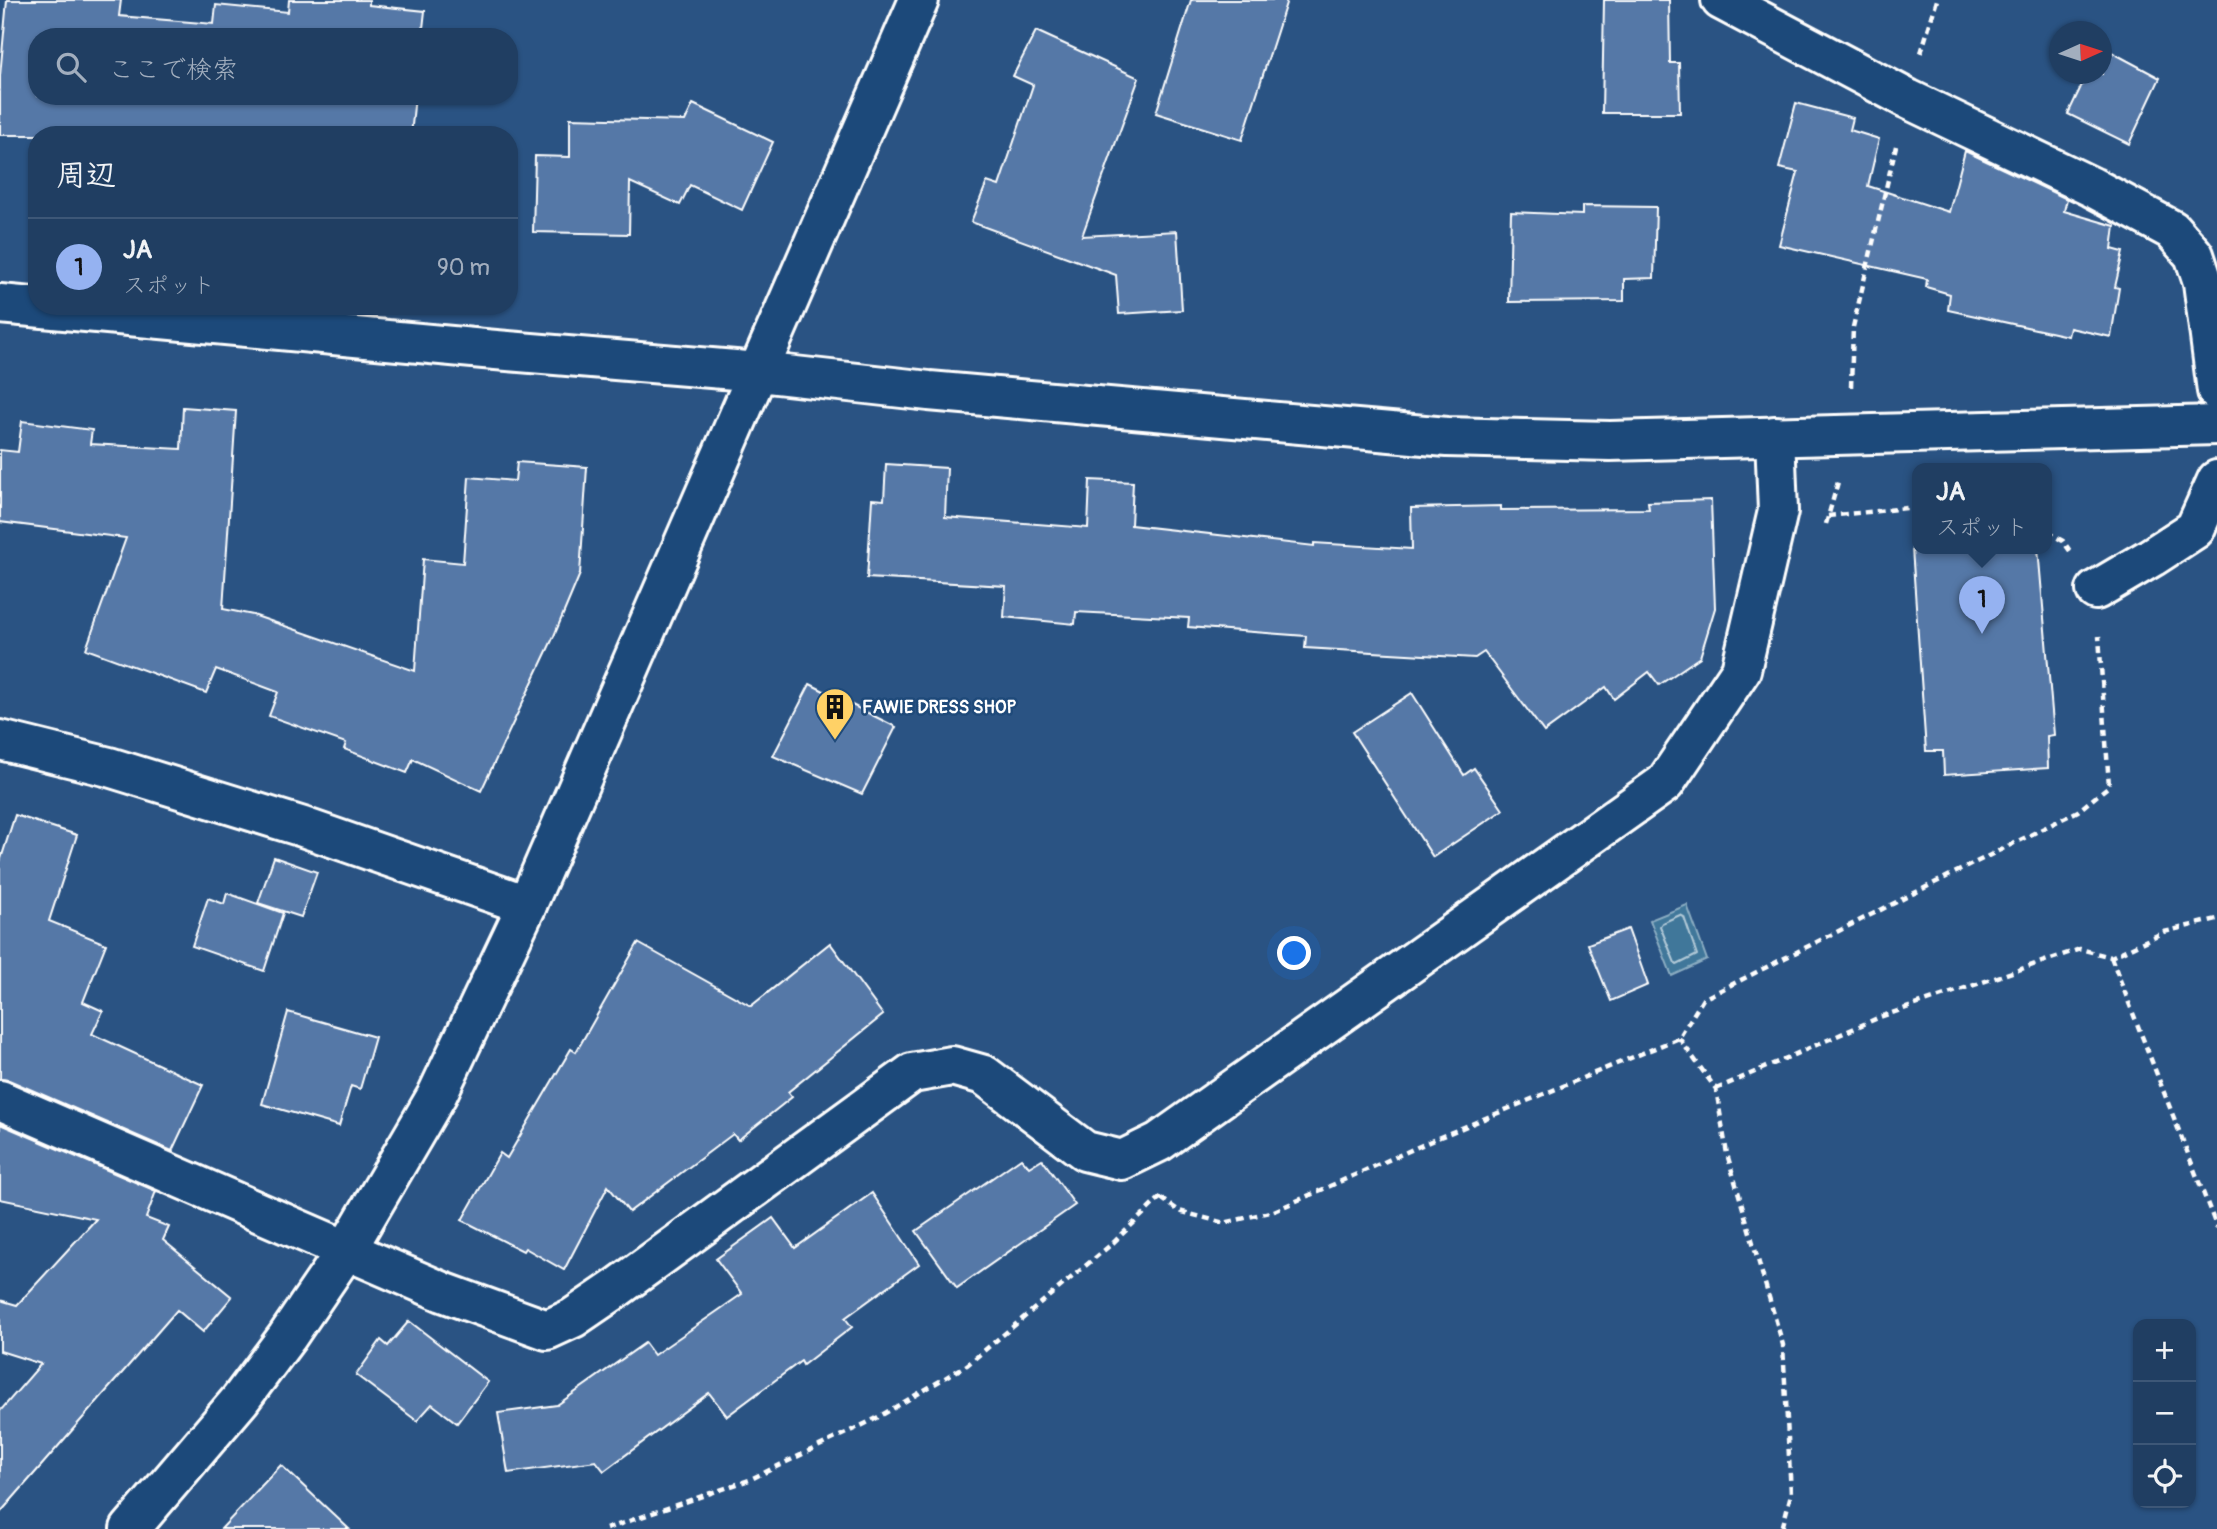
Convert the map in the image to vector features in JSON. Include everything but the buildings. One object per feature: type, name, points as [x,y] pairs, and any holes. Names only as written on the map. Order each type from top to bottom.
[{"type":"street","points":[[130,1529],[240,1400],[288,1337],[347,1249],[437,1095],[527,905],[919,0]]},
{"type":"street","points":[[1721,0],[1908,99],[2092,187],[2172,230],[2194,255],[2203,282],[2217,391]]},
{"type":"street","points":[[0,304],[28,307]]},
{"type":"street","points":[[123,315],[1447,437],[1610,441],[2217,425]]},
{"type":"street","points":[[0,1100],[443,1292],[547,1330],[573,1318],[617,1288],[912,1073],[952,1066],[984,1074],[1085,1151],[1122,1160],[1159,1142],[1665,783],[1741,670],[1778,511],[1775,436]]},
{"type":"street","points":[[2096,590],[2196,529],[2217,480]]},
{"type":"street","points":[[0,740],[109,767],[303,827],[527,905]]},
{"type":"path","points":[[1825,526],[1830,516],[1850,434],[1853,327],[1908,99],[1937,0]]},
{"type":"path","points":[[1778,511],[1830,516],[1912,508]]},
{"type":"path","points":[[1122,1160],[1179,1212],[1224,1223],[1274,1211],[1440,1137],[1679,1038],[1703,999],[2078,811],[2109,786],[2096,590]]},
{"type":"path","points":[[1716,1089],[1880,1017],[2068,953],[2080,949],[2111,957],[2164,932],[2217,919]]},
{"type":"path","points":[[2111,957],[2217,1228]]},
{"type":"path","points":[[1679,1038],[1716,1089],[1727,1154],[1783,1345],[1791,1494],[1782,1529]]},
{"type":"path","points":[[606,1529],[749,1480],[875,1419],[967,1366],[1114,1242],[1170,1188]]},
{"type":"water","points":[[1687,905],[1707,960],[1672,976],[1650,920]]},
{"type":"place","name":"JA","points":[[1982,634]]},
{"type":"place","name":"FAWIE DRESS SHOP","points":[[835,741]]}]
